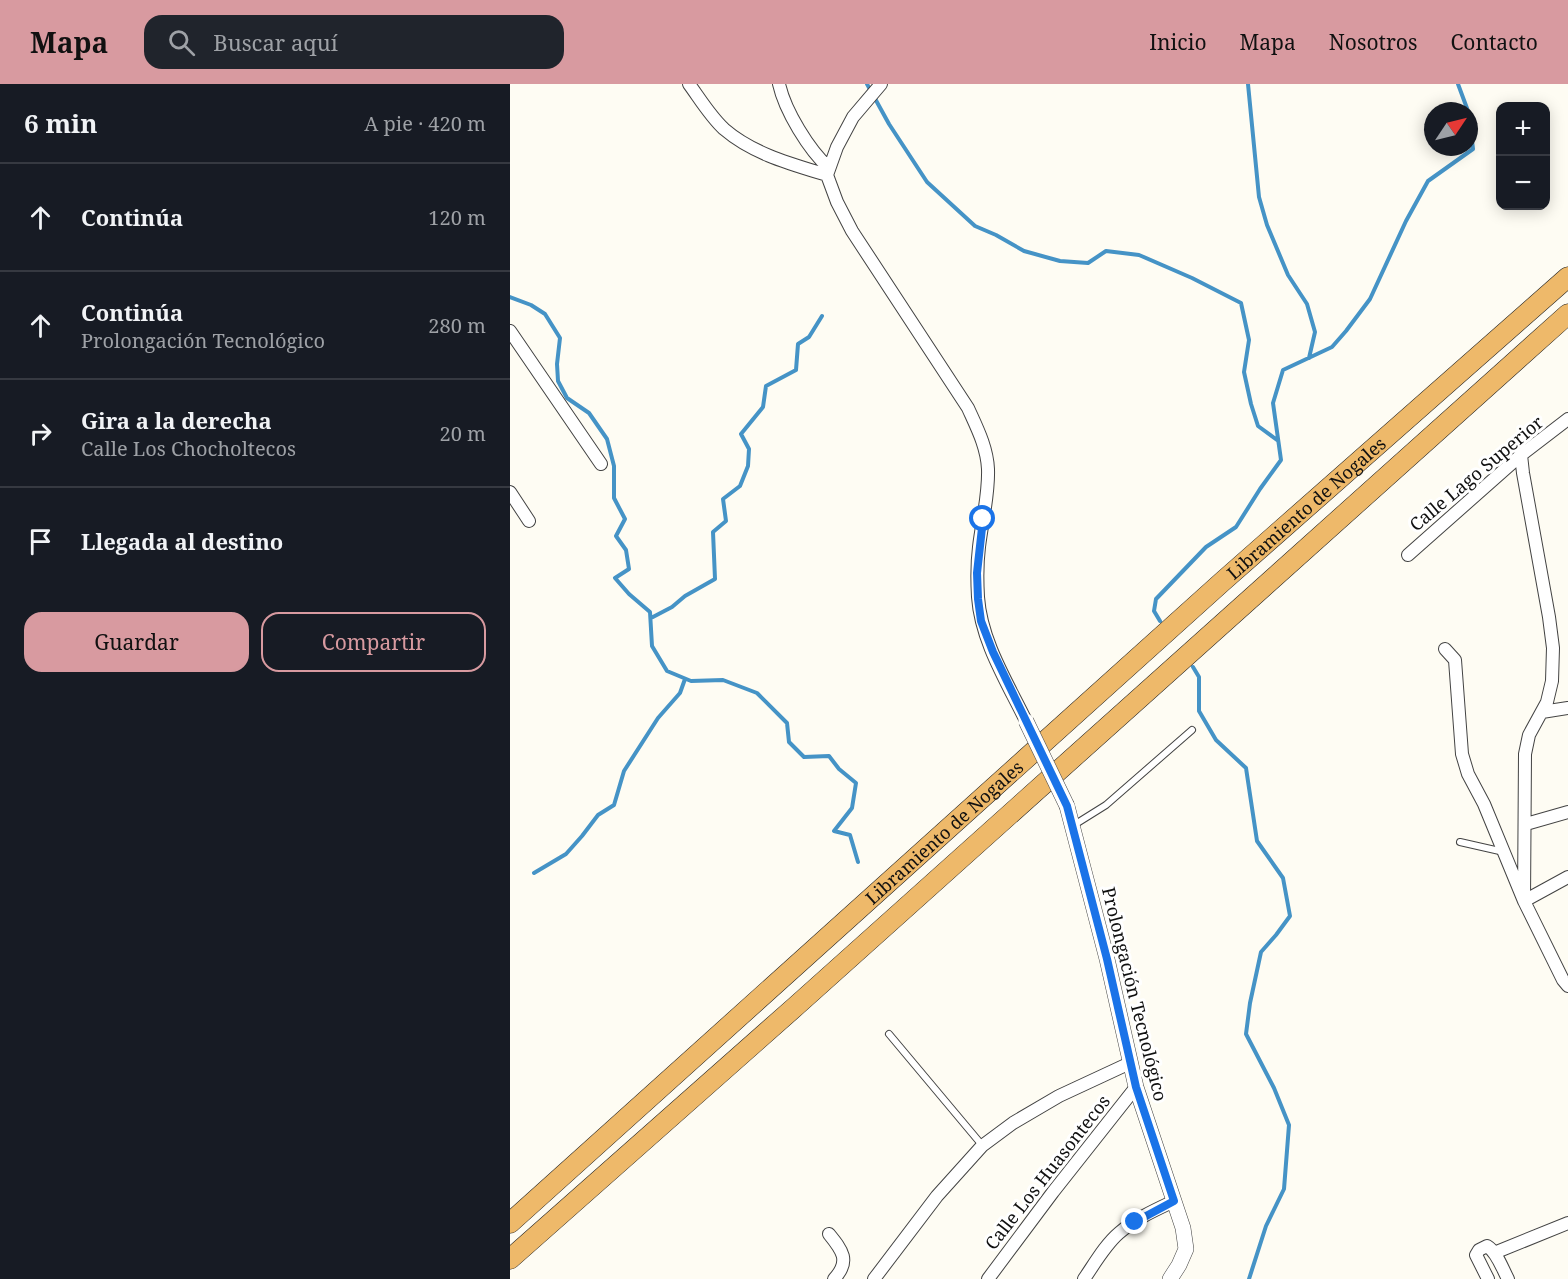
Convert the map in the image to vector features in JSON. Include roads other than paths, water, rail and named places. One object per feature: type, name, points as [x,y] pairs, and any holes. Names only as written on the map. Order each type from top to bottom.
[{"type":"highway","name":"Libramiento de Nogales","points":[[510,1222],[1222,582],[1568,277]]},
{"type":"highway","name":"Libramiento de Nogales","points":[[510,1259],[796,1006],[1568,314]]},
{"type":"street","points":[[689,84],[725,129],[754,149],[785,162],[828,172]]},
{"type":"street","points":[[778,84],[802,134],[828,172],[837,202],[852,231],[968,408],[982,438],[988,468],[977,573],[981,621],[1026,721]]},
{"type":"street","points":[[828,172],[837,147],[853,117],[881,84]]},
{"type":"street","points":[[510,332],[601,464]]},
{"type":"street","name":"Calle Lago Superior","points":[[1408,555],[1521,455],[1568,419]]},
{"type":"street","points":[[1521,455],[1522,473],[1553,648],[1552,681],[1547,702],[1529,735],[1525,754],[1524,901]]},
{"type":"street","points":[[510,492],[529,521]]},
{"type":"street","points":[[1445,649],[1455,660],[1462,754],[1468,774],[1484,804],[1524,901],[1568,986]]},
{"type":"street","points":[[1542,712],[1568,708]]},
{"type":"street","name":"Prolongación Tecnológico","points":[[1026,721],[1067,806],[1107,959],[1136,1087],[1183,1228],[1186,1249],[1170,1279]]},
{"type":"street","points":[[1526,824],[1568,812]]},
{"type":"street","points":[[1524,901],[1568,877]]},
{"type":"street","points":[[874,1279],[937,1196],[982,1146],[1013,1123],[1059,1096],[1130,1063]]},
{"type":"street","name":"Calle Los Huasontecos","points":[[988,1279],[1136,1087]]},
{"type":"street","points":[[1084,1279],[1119,1233],[1174,1201]]},
{"type":"street","points":[[1494,1253],[1568,1222]]},
{"type":"street","points":[[829,1234],[840,1247],[843,1256],[840,1272],[834,1279]]},
{"type":"street","points":[[1488,1279],[1476,1255],[1479,1250],[1487,1246],[1491,1248],[1508,1279]]},
{"type":"lane","points":[[1073,826],[1106,805],[1192,730]]},
{"type":"lane","points":[[1460,842],[1504,852]]},
{"type":"lane","points":[[889,1034],[982,1146]]},
{"type":"waterway","points":[[867,84],[889,124],[927,182],[975,226],[1024,251],[1060,261],[1088,263],[1106,251],[1139,255],[1241,303],[1249,340],[1244,372],[1251,404],[1258,426],[1277,440]]},
{"type":"waterway","points":[[1248,84],[1259,197],[1267,225],[1288,275],[1307,304],[1315,332],[1309,358]]},
{"type":"waterway","points":[[1458,84],[1465,102]]},
{"type":"waterway","points":[[1160,621],[1154,611],[1156,599],[1206,547],[1236,527],[1281,460],[1273,403],[1283,370],[1332,347],[1346,331],[1370,299],[1406,221],[1428,181],[1463,156]]},
{"type":"waterway","points":[[510,297],[531,305],[545,314],[560,338],[558,381],[567,398],[589,413],[607,439],[614,466],[614,498],[625,519],[616,536],[626,550],[629,569],[615,578],[650,612],[652,646],[667,671],[691,681],[723,680],[757,693],[787,723],[789,742],[804,757],[829,756],[839,769],[856,783],[852,808],[834,831],[850,835],[858,862]]},
{"type":"waterway","points":[[651,618],[715,579],[713,532],[726,521],[723,499],[740,486],[748,466],[749,449],[741,434],[763,407],[766,386],[796,370],[798,344],[809,337],[822,316]]},
{"type":"waterway","points":[[1193,667],[1199,677],[1199,711],[1216,740],[1246,768],[1257,841],[1283,878],[1290,916],[1261,952],[1246,1034],[1274,1088],[1289,1125],[1284,1189],[1266,1226],[1249,1279]]},
{"type":"waterway","points":[[534,873],[566,854],[598,815],[614,805],[624,771],[658,718],[680,693],[685,679]]}]
